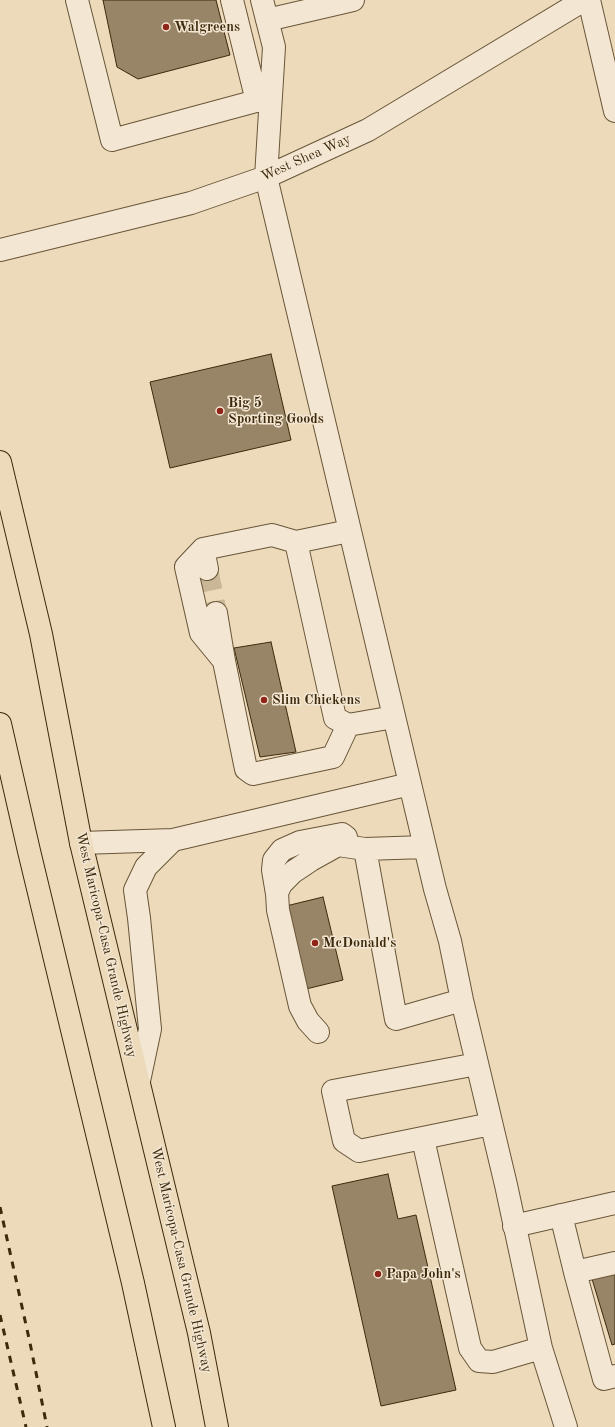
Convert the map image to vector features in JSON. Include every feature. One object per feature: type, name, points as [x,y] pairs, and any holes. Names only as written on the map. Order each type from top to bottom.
[{"type":"main road","name":"West Maricopa-Casa Grande Highway","points":[[0,462],[41,634],[81,843],[199,1332],[217,1427]]},
{"type":"main road","points":[[0,724],[133,1283],[164,1427]]},
{"type":"street","points":[[77,0],[112,140],[264,99]]},
{"type":"street","points":[[232,0],[264,99]]},
{"type":"street","points":[[353,0],[265,10],[274,47],[264,99],[266,177],[435,889],[450,940],[462,1000],[541,1348],[566,1427]]},
{"type":"street","name":"West Shea Way","points":[[0,250],[191,203],[266,177],[368,130],[584,0]]},
{"type":"street","points":[[589,0],[615,111]]},
{"type":"street","points":[[224,661],[201,633],[186,567],[272,535],[296,542],[349,531]]},
{"type":"street","points":[[296,542],[335,718],[348,725],[394,717]]},
{"type":"street","points":[[216,613],[224,661],[246,769],[253,774],[334,757],[348,725]]},
{"type":"street","points":[[81,843],[173,840],[410,784]]},
{"type":"street","points":[[139,1081],[150,1029],[135,890],[146,867],[173,840]]},
{"type":"street","points":[[318,1032],[308,1020],[300,1006],[278,910],[277,894],[281,884],[293,872],[310,860],[338,845],[365,849],[425,847]]},
{"type":"street","points":[[365,849],[396,1019],[462,1000]]},
{"type":"street","points":[[477,1064],[333,1091],[344,1141],[359,1152],[491,1124]]},
{"type":"street","points":[[423,1139],[470,1348],[479,1361],[493,1362],[541,1348]]},
{"type":"street","points":[[514,1226],[615,1203]]},
{"type":"street","points":[[561,1215],[604,1379],[615,1376]]},
{"type":"street","points":[[575,1272],[615,1263]]},
{"type":"building","name":"Walgreens","points":[[103,0],[216,0],[230,55],[138,79],[117,67]]},
{"type":"building","name":"Big 5 Sporting Goods","points":[[271,354],[291,440],[170,468],[150,382]]},
{"type":"building","points":[[271,642],[296,752],[260,757],[234,648]]},
{"type":"building","name":"McDonald's","points":[[323,897],[343,980],[306,989],[286,906]]},
{"type":"building","points":[[388,1174],[398,1219],[416,1215],[456,1390],[381,1406],[332,1186]]},
{"type":"building","points":[[615,1265],[615,1344],[612,1345],[589,1269]]},
{"type":"tunnel","points":[[207,569],[216,613]]},
{"type":"railway","points":[[0,1207],[47,1427]]},
{"type":"railway","points":[[0,1315],[26,1427]]},
{"type":"place","name":"Walgreens","points":[[166,27]]},
{"type":"place","name":"Big 5 Sporting Goods","points":[[220,411]]},
{"type":"place","name":"Slim Chickens","points":[[264,700]]},
{"type":"place","name":"McDonald's","points":[[315,943]]},
{"type":"place","name":"Papa John's","points":[[378,1274]]}]
